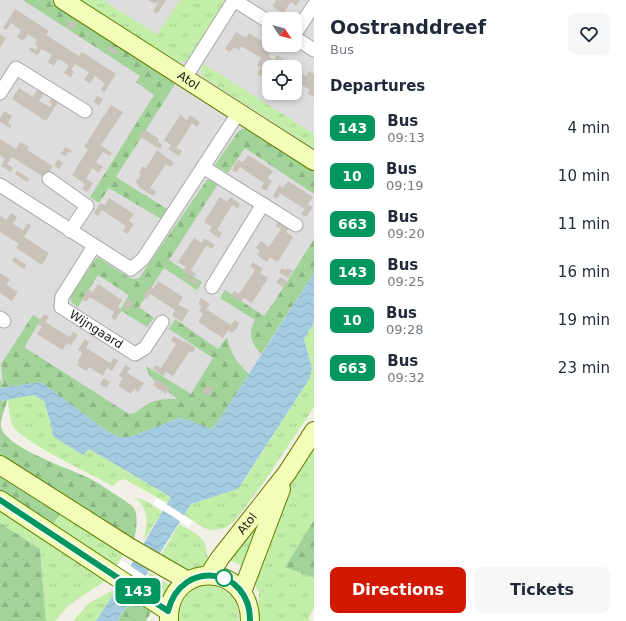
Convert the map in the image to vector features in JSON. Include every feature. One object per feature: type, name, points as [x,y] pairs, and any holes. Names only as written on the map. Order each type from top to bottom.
[{"type":"street","name":"Atol","points":[[63,0],[314,160]]},
{"type":"street","points":[[185,78],[234,0],[262,18]]},
{"type":"street","points":[[302,23],[314,5]]},
{"type":"street","points":[[302,42],[314,50]]},
{"type":"street","points":[[0,93],[16,68],[85,111]]},
{"type":"street","points":[[1,187],[131,269],[143,259],[239,112]]},
{"type":"street","points":[[203,167],[296,225]]},
{"type":"street","points":[[48,179],[87,206],[70,231]]},
{"type":"street","points":[[212,287],[263,204]]},
{"type":"street","name":"Wijngaard","points":[[94,246],[62,297],[61,307],[135,354],[145,348],[162,322]]},
{"type":"street","name":"Atol","points":[[209,575],[220,558],[287,474],[314,431]]},
{"type":"street","points":[[0,465],[129,547],[188,581]]},
{"type":"street","name":"Atol","points":[[242,592],[287,474]]},
{"type":"street","points":[[0,500],[138,591],[168,616],[171,602],[180,587],[188,581],[209,575],[219,576],[236,585],[242,592],[247,602],[250,612],[250,621]]},
{"type":"shaded area","points":[[0,0],[314,0],[314,273],[216,425],[130,437],[4,387],[0,388]]},
{"type":"green space","points":[[23,0],[51,0],[177,81],[116,177],[167,209],[161,219],[109,188],[99,203],[90,197],[154,95],[136,82],[140,76]]},
{"type":"green space","points":[[80,0],[102,0],[157,34],[180,0],[223,0],[222,7],[191,57],[182,62],[175,61]]},
{"type":"green space","points":[[204,64],[314,134],[314,148],[202,76],[201,70]]},
{"type":"green space","points":[[247,128],[314,169],[314,194],[245,148],[228,173],[215,165],[238,132]]},
{"type":"green space","points":[[207,180],[211,180],[218,184],[169,260],[202,282],[197,290],[164,268],[139,307],[154,318],[147,327],[120,310],[129,295],[98,275],[78,307],[72,303],[71,296],[97,257],[130,278],[139,278]]},
{"type":"green space","points":[[314,239],[314,273],[261,354],[253,342],[251,334],[251,329],[255,320],[220,298],[225,290],[264,316]]},
{"type":"green space","points":[[33,315],[41,320],[24,347],[129,414],[136,412],[149,403],[157,400],[177,399],[150,376],[146,366],[191,394],[213,358],[169,329],[175,319],[218,349],[227,337],[230,348],[235,357],[249,374],[216,425],[211,429],[179,418],[130,437],[118,437],[104,429],[41,382],[0,388],[0,379],[3,385],[1,364]]},
{"type":"green space","points":[[314,323],[314,407],[264,482],[237,518],[226,528],[211,530],[204,528],[184,515],[191,504],[237,489],[247,476],[310,378],[312,368],[304,339]]},
{"type":"green space","points":[[34,395],[44,401],[53,435],[89,449],[171,497],[167,503],[124,479],[118,481],[113,486],[43,449],[19,433],[12,423],[8,399]]},
{"type":"green space","points":[[8,399],[1,423],[5,434],[13,442],[25,449],[89,478],[131,505],[135,510],[136,517],[134,540],[0,455],[0,401]]},
{"type":"green space","points":[[314,446],[314,520],[286,567],[314,578],[314,607],[309,617],[310,621],[260,621],[258,619],[259,593],[253,582],[278,505]]},
{"type":"green space","points":[[0,475],[60,514],[53,524],[0,490]]},
{"type":"green space","points":[[135,497],[148,502],[162,512],[144,540],[147,521],[145,511]]},
{"type":"green space","points":[[0,509],[109,578],[69,605],[55,621],[46,621],[40,549],[0,523]]},
{"type":"green space","points":[[264,510],[244,567],[226,558]]},
{"type":"green space","points":[[60,514],[123,554],[117,566],[53,524]]},
{"type":"green space","points":[[314,520],[314,578],[285,567]]},
{"type":"green space","points":[[0,523],[40,549],[46,621],[0,621]]},
{"type":"green space","points":[[179,524],[194,532],[203,540],[209,560],[205,568],[187,573],[160,557]]},
{"type":"green space","points":[[150,573],[171,586],[164,597],[145,584],[149,580],[148,576]]},
{"type":"green space","points":[[203,586],[218,588],[230,594],[237,606],[239,621],[178,621],[179,609],[184,599],[192,591]]},
{"type":"green space","points":[[117,588],[96,621],[73,621],[89,603]]},
{"type":"green space","points":[[135,594],[154,607],[146,621],[117,621]]},
{"type":"water","points":[[314,273],[314,323],[304,339],[312,368],[310,378],[238,489],[191,504],[117,621],[96,621],[120,584],[171,497],[89,449],[83,455],[54,437],[44,401],[34,395],[0,401],[0,388],[41,382],[104,429],[118,437],[130,437],[179,418],[212,429]]},
{"type":"pier","points":[[157,498],[193,521],[189,527],[153,504]]},
{"type":"pier","points":[[121,560],[147,577],[135,595],[109,578]]},
{"type":"building","points":[[148,0],[166,0],[157,14],[153,11],[158,3],[157,2],[155,4]]},
{"type":"building","points":[[276,0],[300,0],[296,6],[291,2],[284,12],[272,6]]},
{"type":"building","points":[[15,9],[49,31],[46,35],[79,56],[82,52],[116,74],[104,92],[101,90],[105,83],[95,76],[90,83],[84,80],[89,72],[75,64],[71,70],[74,72],[71,77],[64,73],[69,66],[64,62],[58,59],[54,66],[48,62],[52,55],[42,49],[37,55],[29,50],[31,47],[36,50],[38,46],[35,44],[37,40],[28,34],[23,41],[17,37],[21,30],[11,23],[6,30],[3,28]]},
{"type":"building","points":[[70,20],[76,24],[72,30],[66,26]]},
{"type":"building","points":[[236,32],[246,38],[249,33],[262,41],[262,52],[267,52],[270,54],[268,56],[274,60],[262,60],[262,76],[257,74],[261,68],[257,65],[261,58],[241,46],[239,50],[234,47],[230,52],[225,49]]},
{"type":"building","points":[[0,34],[6,38],[0,48]]},
{"type":"building","points":[[110,46],[118,52],[116,55],[108,50]]},
{"type":"building","points":[[277,55],[285,60],[274,60]]},
{"type":"building","points":[[309,71],[314,74],[314,97],[307,93],[310,90],[302,85],[302,74],[306,76]]},
{"type":"building","points":[[19,88],[33,97],[38,89],[44,93],[39,101],[50,107],[52,104],[49,103],[52,99],[58,102],[46,121],[12,99]]},
{"type":"building","points":[[97,96],[103,99],[99,106],[94,102]]},
{"type":"building","points":[[111,105],[123,112],[101,145],[112,153],[110,156],[103,152],[96,162],[103,167],[99,173],[92,168],[86,179],[93,183],[87,192],[82,189],[85,184],[72,175],[88,149],[84,147]]},
{"type":"building","points":[[4,111],[12,116],[8,123],[12,125],[10,128],[0,122],[0,118]]},
{"type":"building","points":[[180,115],[187,120],[190,115],[200,122],[197,127],[192,123],[176,148],[182,151],[179,156],[168,149],[171,145],[164,140]]},
{"type":"building","points":[[144,129],[159,139],[158,142],[162,145],[160,149],[139,136]]},
{"type":"building","points":[[0,139],[16,149],[20,142],[29,147],[27,150],[53,166],[45,178],[12,157],[7,164],[13,168],[11,172],[1,166],[5,159],[0,155]]},
{"type":"building","points":[[65,147],[72,151],[70,153],[68,152],[65,156],[61,154]]},
{"type":"building","points":[[157,150],[174,163],[171,167],[166,164],[150,188],[156,192],[153,196],[139,187],[136,179],[138,180],[141,175],[139,174],[142,166],[146,168]]},
{"type":"building","points":[[248,155],[273,171],[268,178],[272,181],[266,191],[261,188],[264,183],[240,167],[236,173],[232,170],[238,160],[243,162]]},
{"type":"building","points":[[58,159],[63,163],[59,169],[54,166]]},
{"type":"building","points":[[17,171],[30,179],[27,182],[15,174]]},
{"type":"building","points":[[288,181],[313,197],[308,204],[313,207],[306,217],[301,214],[305,209],[280,193],[277,199],[273,196],[279,185],[283,188]]},
{"type":"building","points":[[220,197],[227,202],[230,197],[240,204],[238,209],[232,205],[217,230],[222,233],[219,238],[209,231],[212,227],[204,222]]},
{"type":"building","points":[[109,198],[134,214],[129,221],[134,224],[127,234],[123,231],[126,226],[102,210],[98,216],[94,213],[100,203],[105,205]]},
{"type":"building","points":[[11,213],[17,217],[13,224],[23,230],[28,223],[31,226],[24,237],[49,253],[42,265],[16,248],[19,244],[0,232],[0,217],[1,216],[6,220]]},
{"type":"building","points":[[278,221],[289,228],[286,232],[293,237],[278,262],[270,257],[267,262],[257,255],[260,251],[256,248],[261,241],[269,247],[281,229],[276,226]]},
{"type":"building","points":[[194,238],[202,243],[204,238],[215,245],[212,249],[206,246],[191,270],[196,274],[193,278],[183,272],[186,267],[178,262]]},
{"type":"building","points":[[14,257],[26,265],[24,269],[12,261]]},
{"type":"building","points":[[253,262],[263,269],[260,273],[268,278],[252,303],[244,298],[241,302],[231,296],[234,291],[239,294],[255,270],[250,266]]},
{"type":"building","points":[[282,268],[286,270],[288,268],[293,271],[288,278],[279,272]]},
{"type":"building","points":[[0,273],[10,279],[7,284],[5,284],[18,292],[12,301],[0,293]]},
{"type":"building","points":[[185,276],[192,280],[193,278],[199,282],[197,286],[184,278]]},
{"type":"building","points":[[280,277],[288,282],[284,288],[276,282]]},
{"type":"building","points":[[158,281],[183,297],[178,305],[189,310],[182,322],[172,315],[175,310],[150,294],[147,299],[143,297],[149,286],[153,289]]},
{"type":"building","points":[[98,284],[122,300],[118,307],[122,310],[115,320],[111,318],[114,312],[90,297],[86,302],[82,299],[88,289],[93,292]]},
{"type":"building","points":[[201,298],[210,304],[206,309],[231,325],[234,320],[239,322],[236,330],[235,329],[232,333],[228,330],[223,338],[198,322],[203,314],[199,311],[202,306],[198,304]]},
{"type":"building","points":[[128,299],[133,302],[128,311],[123,307]]},
{"type":"building","points":[[44,314],[49,317],[45,322],[53,327],[70,337],[73,332],[78,335],[71,345],[67,343],[62,350],[37,334],[42,327],[37,324]]},
{"type":"building","points":[[174,336],[184,342],[185,341],[195,349],[193,352],[189,352],[173,376],[166,372],[163,376],[153,369],[156,365],[161,368],[176,344],[171,340]]},
{"type":"building","points":[[85,339],[89,342],[86,348],[110,363],[114,358],[118,361],[112,371],[107,368],[103,376],[89,367],[86,371],[77,365],[82,353],[78,350]]},
{"type":"building","points":[[125,365],[130,368],[127,373],[144,383],[138,392],[134,389],[131,394],[118,386],[123,378],[119,376]]},
{"type":"building","points":[[104,378],[110,382],[106,388],[100,384]]},
{"type":"building","points":[[157,379],[170,388],[166,394],[153,385]]},
{"type":"building","points":[[208,385],[213,389],[209,396],[203,392]]},
{"type":"bus line","name":"143","points":[[0,500],[168,611],[175,594],[180,587],[188,581],[194,578],[209,575],[219,576],[228,580],[236,585],[242,592],[250,612],[250,621]]}]
